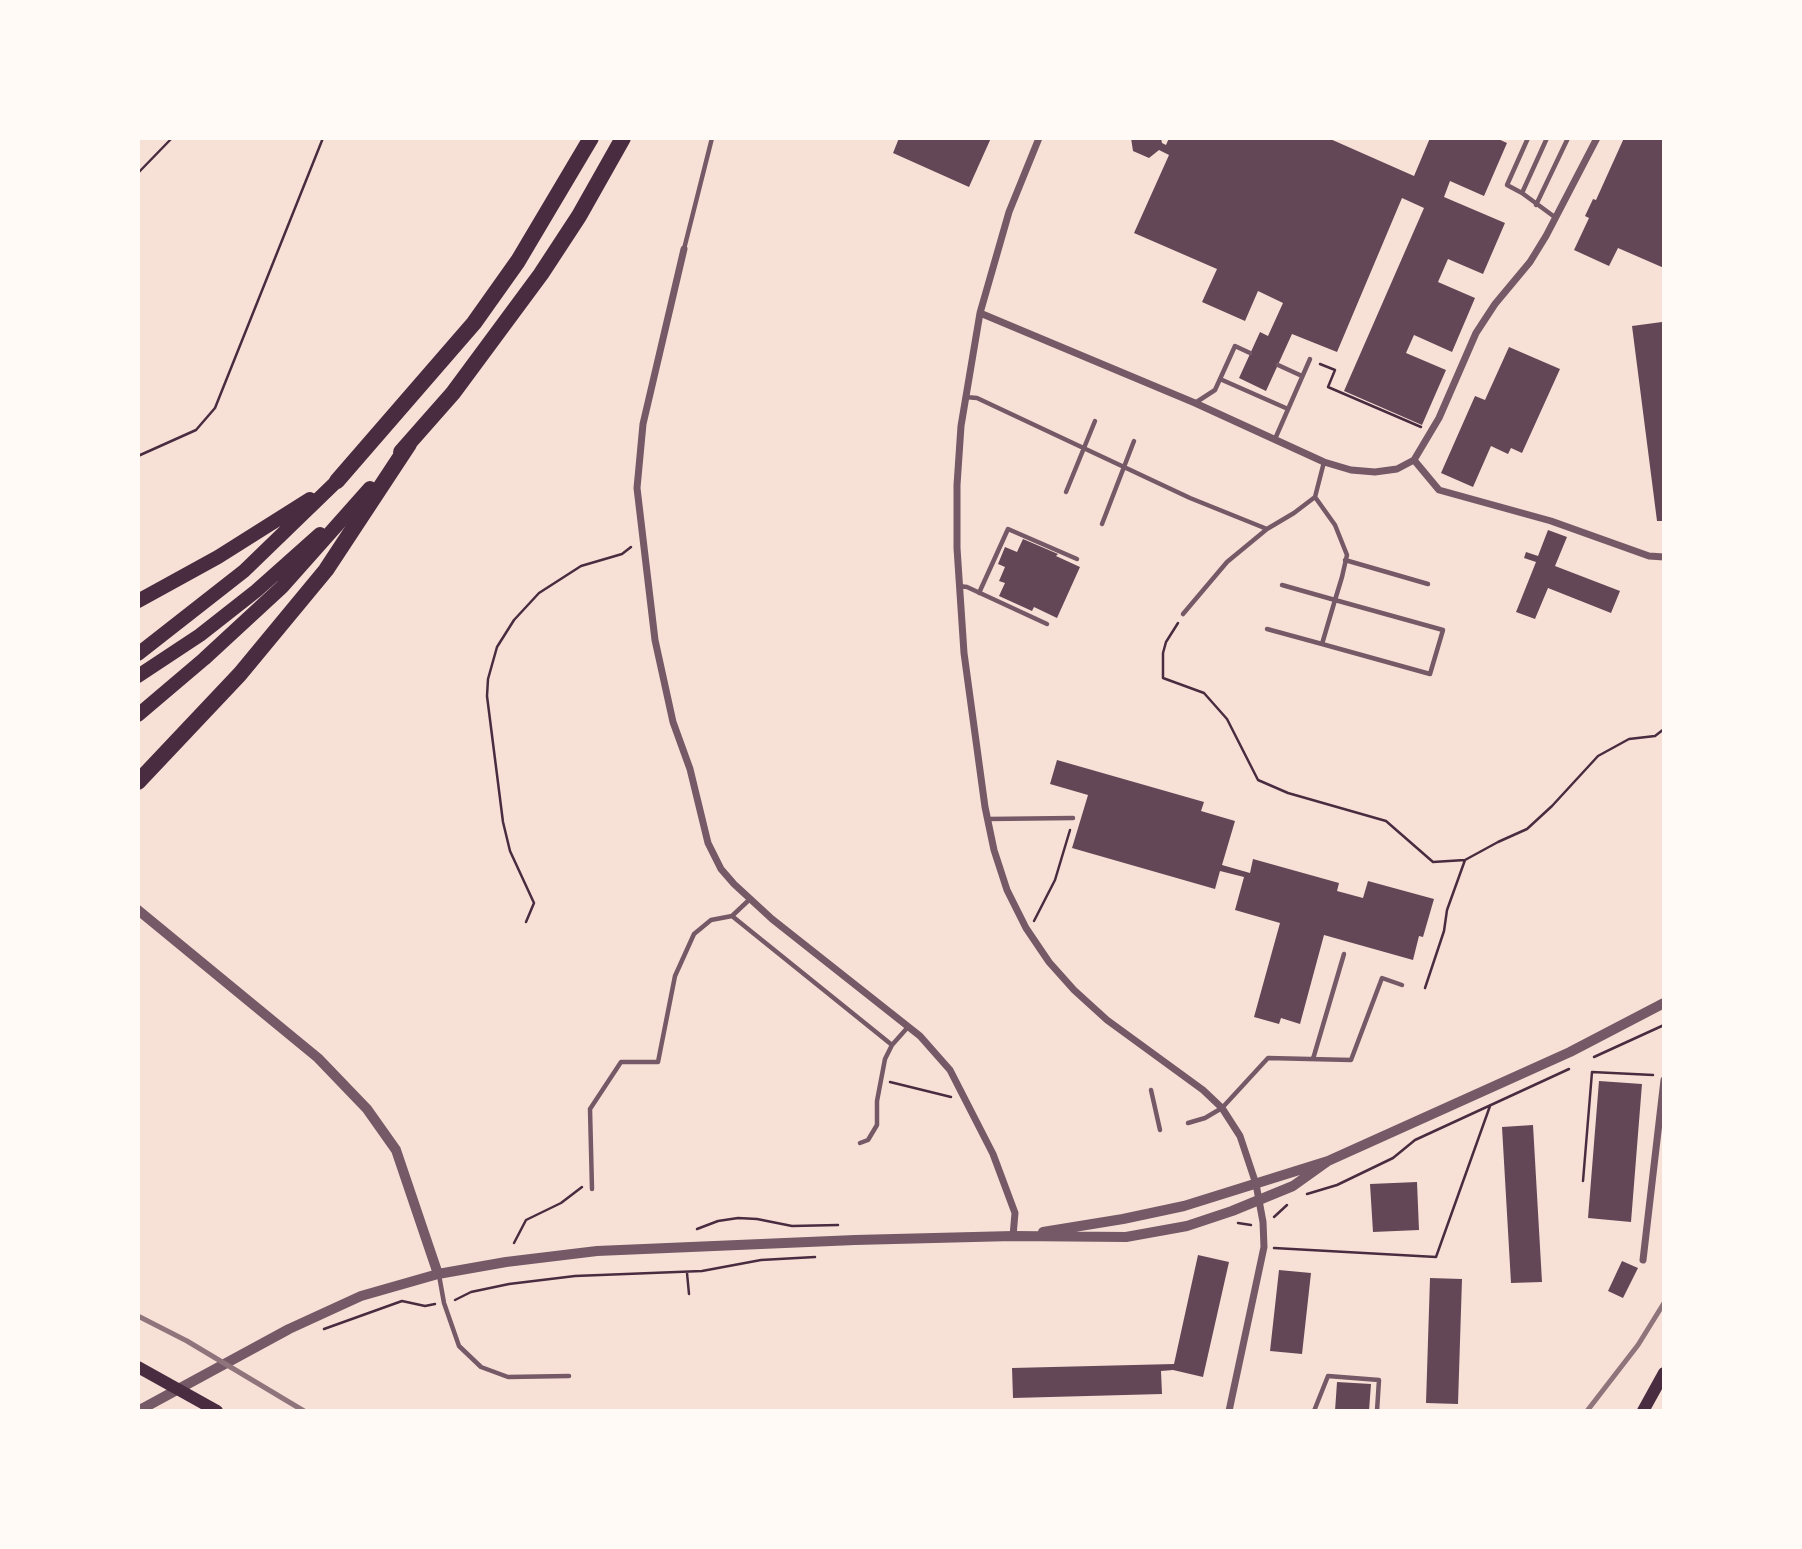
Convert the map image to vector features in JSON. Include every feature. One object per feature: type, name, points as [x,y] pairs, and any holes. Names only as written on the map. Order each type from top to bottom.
[{"type":"highway","points":[[138,654],[244,571],[338,481],[474,323],[518,261],[591,138]]},
{"type":"highway","points":[[138,715],[282,587],[453,393],[541,274],[579,216],[623,138]]},
{"type":"highway","points":[[138,782],[240,674],[326,570],[409,444]]},
{"type":"highway","points":[[138,601],[218,557],[338,481]]},
{"type":"highway","points":[[138,676],[200,635],[256,591],[370,488]]},
{"type":"main road","points":[[138,1367],[217,1411]]},
{"type":"main road","points":[[1643,1411],[1664,1373]]},
{"type":"street","points":[[1039,138],[1009,212],[980,313],[965,397],[957,485],[959,586],[964,653],[988,819],[1006,890],[1026,928],[1049,962],[1074,990],[1107,1020],[1178,1071],[1222,1108],[1240,1136],[1256,1184],[1263,1222],[1264,1247],[1229,1411]]},
{"type":"street","points":[[980,313],[1195,403],[1324,462],[1351,470],[1375,472],[1397,469],[1413,460],[1431,432],[1476,333],[1495,304],[1530,262],[1597,138]]},
{"type":"street","points":[[684,249],[643,424],[637,488],[654,640],[673,722],[690,769],[708,843],[721,869],[750,899],[908,1027],[950,1070],[993,1154],[1015,1213],[1013,1236]]},
{"type":"street","points":[[1413,460],[1439,490],[1515,510],[1639,553],[1664,557]]},
{"type":"street","points":[[138,910],[318,1058],[367,1109],[396,1150],[438,1274]]},
{"type":"street","points":[[1013,1236],[1151,1214],[1328,1161],[1570,1052],[1664,1003]]},
{"type":"street","points":[[1643,1260],[1664,1078]]},
{"type":"street","points":[[138,1411],[289,1329],[361,1296],[438,1274],[506,1262],[597,1251],[855,1240],[1013,1236],[1125,1237],[1187,1226],[1259,1201],[1293,1186],[1328,1161]]},
{"type":"lane","points":[[684,249],[712,138]]},
{"type":"lane","points":[[1528,138],[1507,185],[1556,218]]},
{"type":"lane","points":[[1522,193],[1547,138]]},
{"type":"lane","points":[[1536,205],[1568,138]]},
{"type":"lane","points":[[1195,403],[1215,390],[1235,346],[1250,353]]},
{"type":"lane","points":[[1274,440],[1310,359]]},
{"type":"lane","points":[[1278,365],[1302,376]]},
{"type":"lane","points":[[1220,379],[1288,410]]},
{"type":"lane","points":[[965,397],[977,398],[1190,498],[1267,529]]},
{"type":"lane","points":[[1066,492],[1095,421]]},
{"type":"lane","points":[[1102,524],[1134,441]]},
{"type":"lane","points":[[1183,614],[1227,562],[1267,529],[1315,497],[1324,462]]},
{"type":"lane","points":[[1315,497],[1335,524],[1346,555],[1322,644]]},
{"type":"lane","points":[[979,593],[1008,529],[1077,559]]},
{"type":"lane","points":[[1345,560],[1428,584]]},
{"type":"lane","points":[[1267,629],[1430,674],[1443,630],[1282,585]]},
{"type":"lane","points":[[959,586],[1047,624]]},
{"type":"lane","points":[[988,819],[1073,818]]},
{"type":"lane","points":[[592,1189],[590,1109],[621,1062],[658,1062],[675,976],[694,934],[711,920],[732,916],[750,899]]},
{"type":"lane","points":[[732,916],[892,1045]]},
{"type":"lane","points":[[1313,1059],[1344,954]]},
{"type":"lane","points":[[1188,1123],[1205,1118],[1222,1108],[1268,1058],[1351,1060],[1382,978],[1402,985]]},
{"type":"lane","points":[[860,1143],[868,1140],[877,1125],[877,1101],[885,1059],[892,1045],[908,1027]]},
{"type":"lane","points":[[1151,1090],[1160,1130]]},
{"type":"lane","points":[[438,1274],[444,1303],[459,1346],[481,1367],[508,1377],[569,1376]]},
{"type":"lane","points":[[1314,1411],[1328,1376],[1379,1380],[1377,1411]]},
{"type":"path","points":[[138,173],[172,138]]},
{"type":"path","points":[[138,456],[196,430],[215,408],[323,138]]},
{"type":"path","points":[[1310,359],[1335,370],[1328,387],[1431,432]]},
{"type":"path","points":[[526,922],[534,903],[527,882],[510,851],[503,822],[487,696],[488,679],[497,647],[514,620],[539,593],[581,566],[622,554],[643,538]]},
{"type":"path","points":[[1183,614],[1166,642],[1163,678],[1204,693],[1227,719],[1258,779],[1288,793],[1386,821],[1433,862],[1465,860],[1527,829],[1552,806],[1598,755],[1629,739],[1655,736],[1664,729]]},
{"type":"path","points":[[1034,921],[1055,880],[1073,818]]},
{"type":"path","points":[[1425,988],[1444,931],[1447,910],[1465,860]]},
{"type":"path","points":[[1583,1181],[1592,1072],[1664,1078]]},
{"type":"path","points":[[880,1080],[966,1100]]},
{"type":"path","points":[[1264,1247],[1436,1257],[1490,1106]]},
{"type":"path","points":[[514,1243],[526,1220],[577,1192],[592,1176]]},
{"type":"path","points":[[697,1229],[718,1221],[738,1219],[757,1219],[792,1226],[838,1226]]},
{"type":"path","points":[[687,1272],[689,1294]]},
{"type":"building","points":[[899,138],[991,138],[969,187],[893,153]]},
{"type":"building","points":[[1131,138],[1161,138],[1166,145],[1169,138],[1328,138],[1414,176],[1430,138],[1496,138],[1507,143],[1484,196],[1450,181],[1444,197],[1505,223],[1483,274],[1448,259],[1438,282],[1475,298],[1452,352],[1414,335],[1406,353],[1446,370],[1422,425],[1344,391],[1424,208],[1402,198],[1337,352],[1292,334],[1266,391],[1239,378],[1260,332],[1268,336],[1283,303],[1258,291],[1245,321],[1202,302],[1217,269],[1134,233],[1169,155],[1159,150],[1149,158],[1133,151]]},
{"type":"building","points":[[1624,138],[1664,138],[1664,268],[1618,248],[1609,266],[1574,250],[1589,218],[1585,216],[1593,199],[1596,200]]},
{"type":"building","points":[[1662,322],[1664,521],[1657,521],[1632,326]]},
{"type":"building","points":[[1509,347],[1560,369],[1522,453],[1511,448],[1508,454],[1491,446],[1473,487],[1441,473],[1475,396],[1485,400]]},
{"type":"building","points":[[1548,530],[1567,537],[1555,566],[1620,591],[1611,613],[1548,588],[1535,619],[1516,612],[1536,562],[1524,558],[1526,552],[1538,556]]},
{"type":"building","points":[[1023,539],[1080,567],[1057,618],[1034,607],[1032,611],[999,596],[1005,583],[999,581],[1005,567],[998,564],[1005,547],[1017,552]]},
{"type":"building","points":[[1057,760],[1204,802],[1201,811],[1235,821],[1222,865],[1250,873],[1253,859],[1339,883],[1337,891],[1363,898],[1368,881],[1434,899],[1423,937],[1419,936],[1413,960],[1324,935],[1300,1024],[1281,1018],[1279,1024],[1254,1017],[1280,923],[1235,910],[1244,877],[1220,871],[1215,889],[1072,848],[1088,795],[1050,784]]},
{"type":"building","points":[[1599,1081],[1642,1084],[1631,1222],[1588,1218]]},
{"type":"building","points":[[1533,1125],[1542,1282],[1511,1283],[1502,1127]]},
{"type":"building","points":[[1417,1182],[1419,1230],[1373,1232],[1370,1184]]},
{"type":"building","points":[[1198,1255],[1229,1262],[1203,1377],[1173,1370],[1161,1371],[1162,1394],[1013,1398],[1012,1368],[1174,1364]]},
{"type":"building","points":[[1622,1261],[1638,1268],[1623,1298],[1608,1291]]},
{"type":"building","points":[[1279,1270],[1311,1273],[1302,1354],[1270,1351]]},
{"type":"building","points":[[1430,1278],[1462,1279],[1458,1404],[1426,1403]]},
{"type":"building","points":[[1337,1382],[1371,1384],[1369,1411],[1335,1411]]},
{"type":"railway","points":[[1587,1411],[1638,1345],[1664,1303]]},
{"type":"railway","points":[[138,1316],[187,1341],[304,1411]]}]
